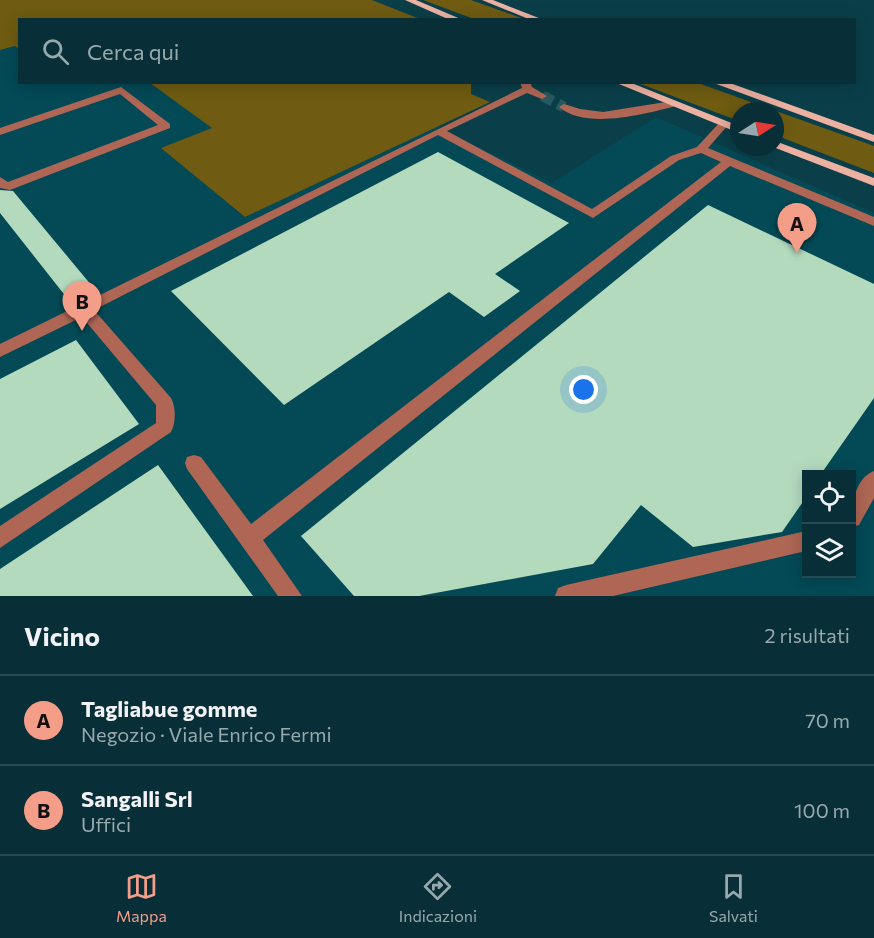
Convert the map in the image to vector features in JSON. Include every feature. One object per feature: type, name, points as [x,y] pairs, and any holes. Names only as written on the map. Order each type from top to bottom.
[{"type":"main road","points":[[409,0],[454,18]]},
{"type":"main road","points":[[486,0],[535,18]]},
{"type":"main road","points":[[624,84],[730,126]]},
{"type":"main road","points":[[721,84],[874,140]]},
{"type":"main road","points":[[784,147],[874,182]]},
{"type":"lane","points":[[0,351],[526,86],[542,96]]},
{"type":"lane","points":[[0,132],[121,90],[166,126],[6,187],[0,181]]},
{"type":"lane","points":[[564,106],[580,115],[605,116],[672,104]]},
{"type":"lane","points":[[438,131],[592,214],[675,158],[701,149],[724,124]]},
{"type":"lane","points":[[701,149],[874,222]]},
{"type":"lane","points":[[249,538],[729,161]]},
{"type":"lane","points":[[0,538],[165,427],[165,403],[84,309]]},
{"type":"lane","points":[[194,463],[291,596]]},
{"type":"lane","points":[[856,511],[874,480]]},
{"type":"lane","points":[[566,596],[802,542]]},
{"type":"shaded area","points":[[0,0],[372,0],[417,18],[18,18],[18,48],[15,46],[0,50]]},
{"type":"shaded area","points":[[423,0],[471,0],[521,18],[471,18]]},
{"type":"shaded area","points":[[15,46],[18,48],[18,84],[151,84],[213,128],[162,148],[244,217],[435,126],[552,183],[656,117],[730,150],[730,156],[745,156],[874,213],[874,596],[0,596],[0,50]]},
{"type":"shaded area","points":[[151,84],[471,84],[471,94],[490,102],[245,217],[161,148],[212,128]]},
{"type":"shaded area","points":[[641,84],[701,84],[751,102],[730,102],[730,118]]},
{"type":"shaded area","points":[[784,114],[874,146],[874,173],[784,138]]},
{"type":"building","points":[[438,152],[569,223],[495,274],[520,291],[484,317],[449,292],[284,405],[171,291]]},
{"type":"building","points":[[0,190],[13,191],[92,286],[67,298],[0,213]]},
{"type":"building","points":[[708,205],[874,284],[874,398],[824,470],[802,470],[802,503],[782,532],[693,547],[641,505],[593,564],[419,596],[354,596],[301,536]]},
{"type":"building","points":[[76,340],[139,424],[0,509],[0,379]]},
{"type":"building","points":[[158,465],[253,596],[0,596],[0,569]]},
{"type":"tunnel","points":[[542,96],[546,98]]},
{"type":"tunnel","points":[[543,96],[564,107]]},
{"type":"place","name":"Tagliabue gomme","points":[[797,253]]},
{"type":"place","name":"Sangalli Srl","points":[[82,331]]}]
